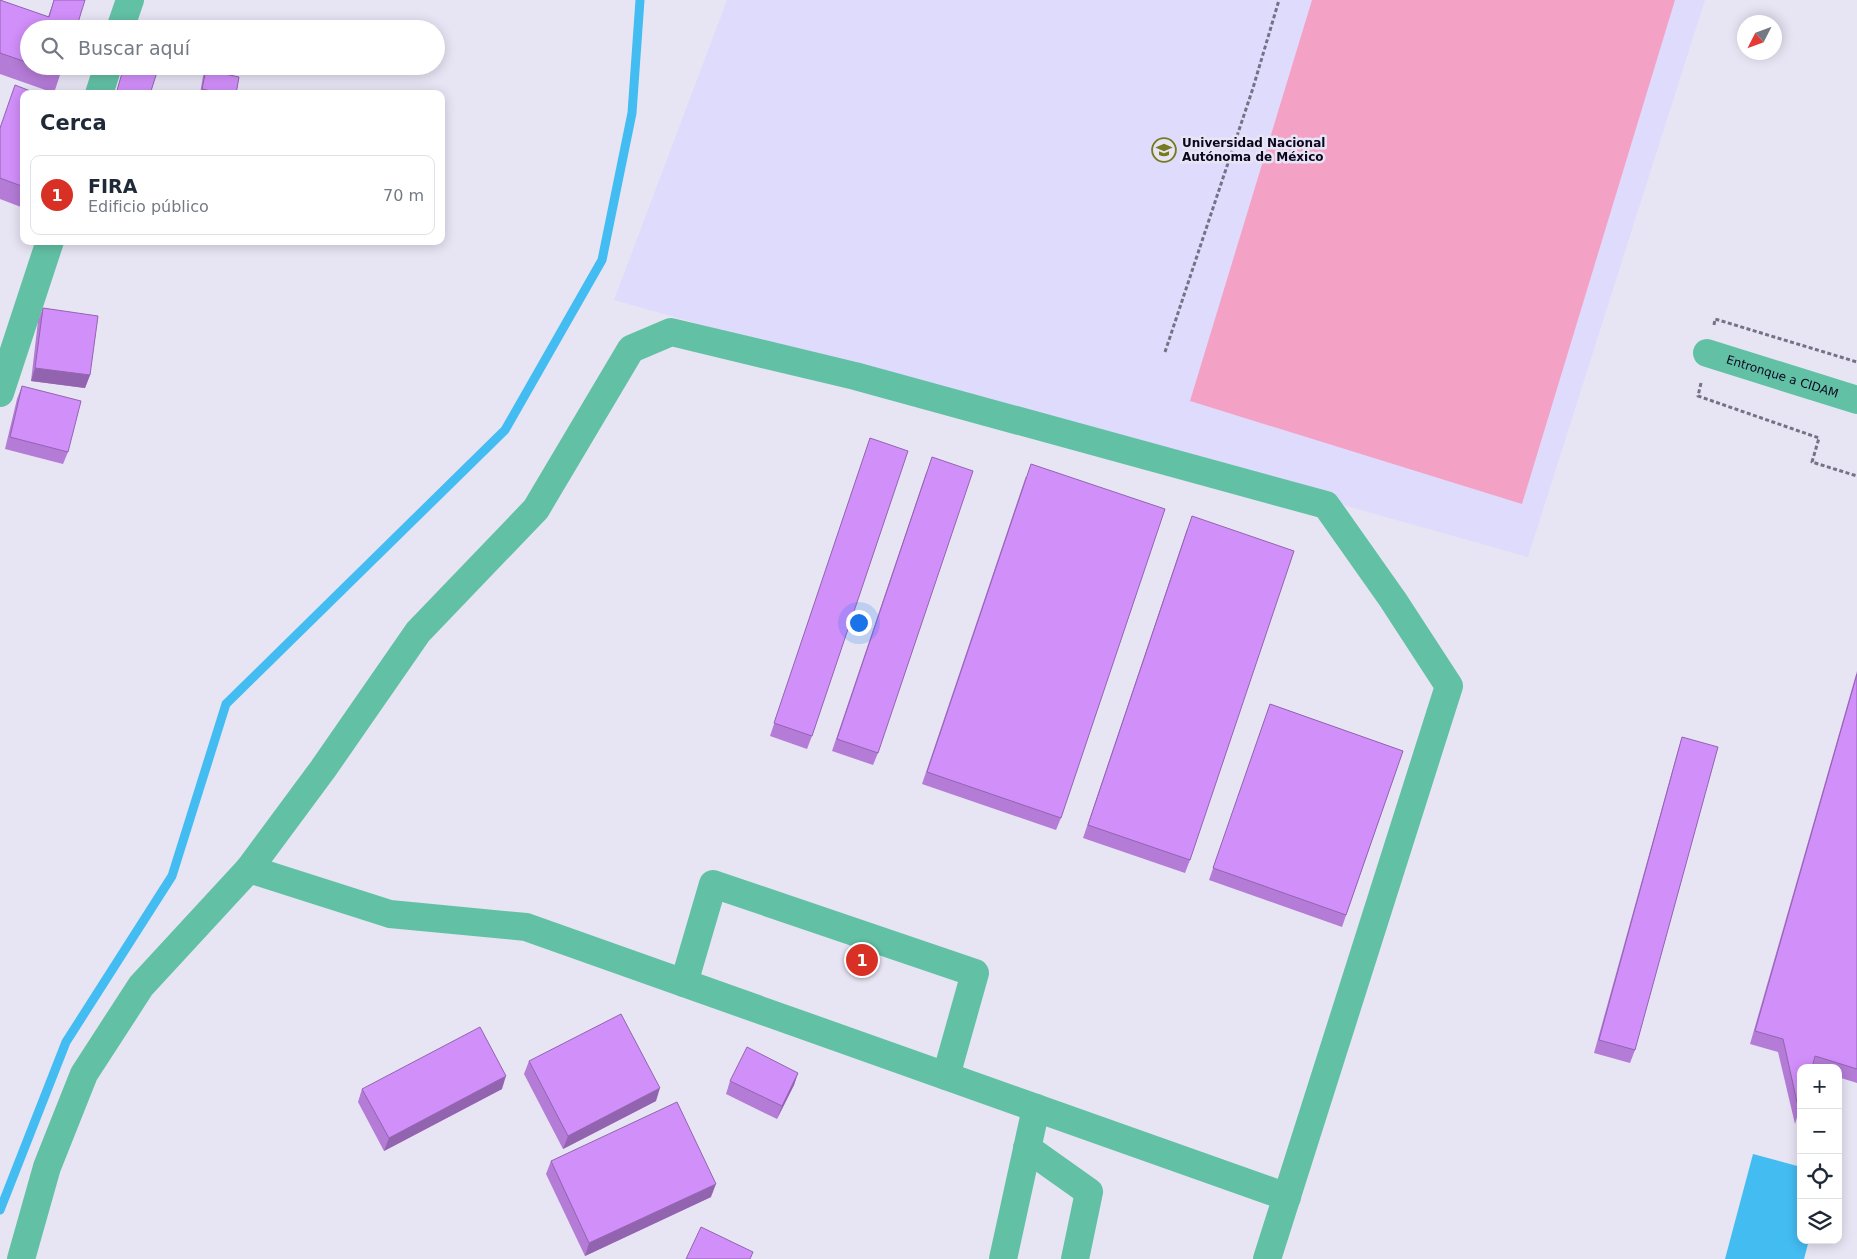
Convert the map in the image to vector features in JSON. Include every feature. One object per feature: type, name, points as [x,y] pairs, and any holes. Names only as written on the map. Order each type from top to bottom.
[{"type":"street","points":[[123,20],[130,0]]},
{"type":"street","points":[[100,90],[105,75]]},
{"type":"street","points":[[0,393],[49,245]]},
{"type":"street","points":[[21,1259],[47,1166],[84,1074],[141,986],[249,869],[323,768],[418,632],[536,509],[631,349],[672,332],[855,376],[1326,505],[1393,600],[1449,686],[1267,1259]]},
{"type":"street","name":"Entronque a CIDAM","points":[[1707,353],[1857,400]]},
{"type":"street","points":[[249,869],[390,914],[526,927],[1287,1196]]},
{"type":"street","points":[[684,983],[713,884],[975,973],[946,1076]]},
{"type":"street","points":[[1003,1259],[1036,1108]]},
{"type":"street","points":[[1027,1148],[1089,1192],[1075,1259]]},
{"type":"path","points":[[1165,352],[1253,88],[1279,0]]},
{"type":"path","points":[[1715,319],[1857,362]]},
{"type":"path","points":[[1698,396],[1819,438],[1812,462],[1857,476]]},
{"type":"shaded area","name":"Universidad Nacional Autónoma de México","points":[[727,0],[1705,0],[1528,557],[614,300]]},
{"type":"shaded area","points":[[1312,0],[1675,0],[1522,504],[1190,401]]},
{"type":"water","points":[[1753,1154],[1797,1166],[1797,1244],[1808,1244],[1804,1259],[1725,1259]]},
{"type":"building","points":[[0,0],[49,17],[54,0],[85,0],[79,20],[20,20],[20,60],[0,53]]},
{"type":"building","points":[[121,75],[156,75],[151,90],[117,90]]},
{"type":"building","points":[[205,75],[239,77],[237,90],[202,89]]},
{"type":"building","points":[[15,85],[28,90],[20,90],[20,186],[0,178],[0,128]]},
{"type":"building","points":[[43,308],[98,316],[90,375],[35,368]]},
{"type":"building","points":[[22,386],[81,401],[68,452],[10,437]]},
{"type":"building","points":[[870,438],[908,451],[812,736],[774,723]]},
{"type":"building","points":[[932,457],[973,471],[878,753],[837,739]]},
{"type":"building","points":[[1031,464],[1165,509],[1061,818],[927,772]]},
{"type":"building","points":[[1192,516],[1294,551],[1190,860],[1088,825]]},
{"type":"building","points":[[1857,674],[1857,1069],[1815,1056],[1813,1064],[1797,1064],[1797,1102],[1783,1039],[1755,1031]]},
{"type":"building","points":[[1270,704],[1403,751],[1346,915],[1213,868]]},
{"type":"building","points":[[1682,737],[1718,747],[1635,1050],[1599,1040]]},
{"type":"building","points":[[621,1014],[660,1088],[568,1136],[529,1061]]},
{"type":"building","points":[[480,1027],[506,1076],[389,1138],[362,1089]]},
{"type":"building","points":[[747,1047],[798,1073],[782,1106],[730,1081]]},
{"type":"building","points":[[677,1102],[716,1184],[589,1243],[551,1161]]},
{"type":"building","points":[[701,1227],[753,1252],[750,1259],[686,1259]]},
{"type":"waterway","points":[[0,1210],[66,1042],[172,876],[226,704],[505,430],[602,260],[632,113],[640,0]]},
{"type":"place","name":"Universidad Nacional Autónoma de México","points":[[1164,150]]},
{"type":"place","name":"FIRA","points":[[862,960]]}]
